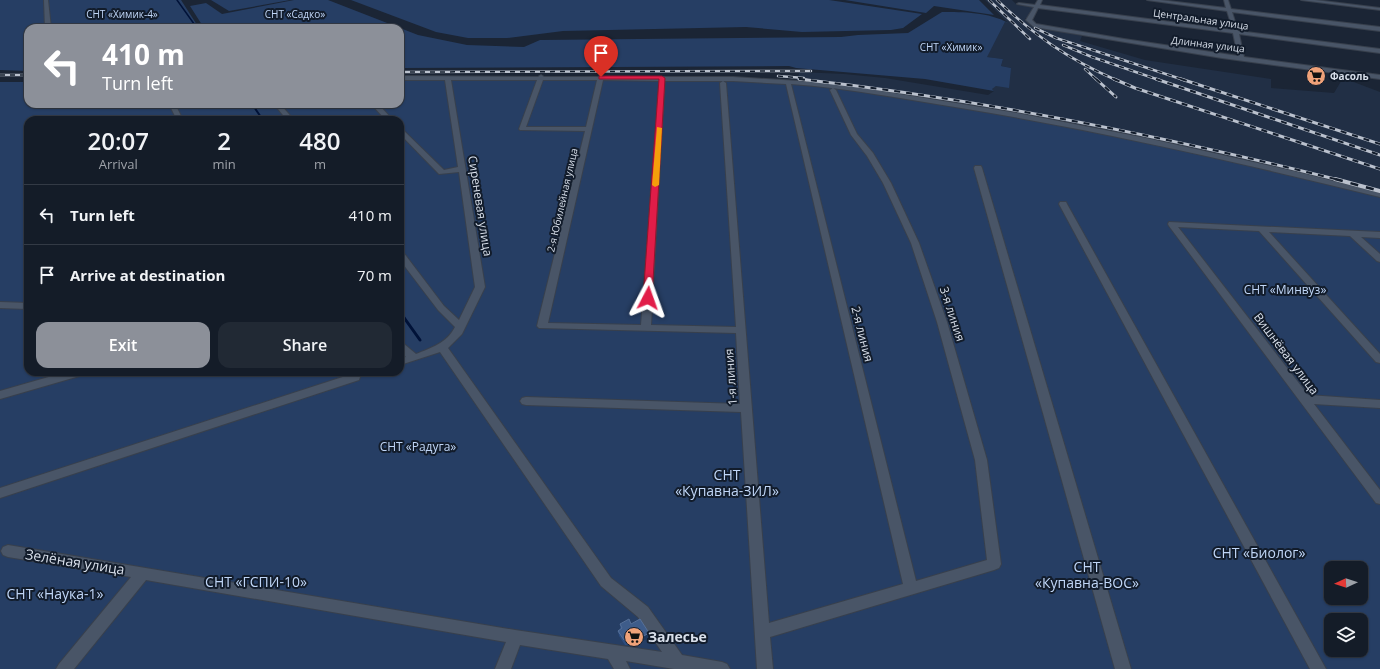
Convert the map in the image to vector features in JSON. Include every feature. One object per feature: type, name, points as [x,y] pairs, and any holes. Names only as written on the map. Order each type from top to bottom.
[{"type":"street","points":[[46,0],[48,24]]},
{"type":"street","points":[[1037,6],[1040,0]]},
{"type":"street","points":[[1149,0],[1380,29]]},
{"type":"street","points":[[1226,0],[1236,33],[1241,58]]},
{"type":"street","points":[[1303,0],[1380,9]]},
{"type":"street","name":"Центральная улица","points":[[1019,4],[1380,51]]},
{"type":"street","name":"Длинная улица","points":[[1037,6],[1029,20],[1034,25],[1222,56],[1333,72],[1380,77]]},
{"type":"street","name":"2-я Юбилейная улица","points":[[601,77],[542,326],[646,328]]},
{"type":"street","points":[[404,78],[733,78],[832,85],[1017,115],[1151,141],[1302,175],[1380,196]]},
{"type":"street","name":"Сиреневая улица","points":[[442,348],[458,330],[480,287],[448,78]]},
{"type":"street","points":[[541,78],[522,129],[588,129]]},
{"type":"street","points":[[662,78],[646,328],[740,330]]},
{"type":"street","name":"1-я линия","points":[[723,83],[765,669]]},
{"type":"street","name":"2-я линия","points":[[788,85],[911,588]]},
{"type":"street","name":"3-я линия","points":[[834,90],[854,135],[870,155],[893,196],[915,243],[942,322],[981,460],[994,564],[911,588]]},
{"type":"street","points":[[280,108],[288,116]]},
{"type":"street","points":[[378,108],[386,116]]},
{"type":"street","points":[[404,134],[442,172],[462,169]]},
{"type":"street","points":[[978,168],[1123,669]]},
{"type":"street","points":[[1063,204],[1318,669]]},
{"type":"street","name":"Вишнёвая улица","points":[[1262,229],[1172,224],[1380,499]]},
{"type":"street","points":[[1262,229],[1380,235]]},
{"type":"street","points":[[1262,229],[1380,360]]},
{"type":"street","points":[[1353,234],[1380,259]]},
{"type":"street","points":[[404,259],[458,330]]},
{"type":"street","points":[[0,305],[24,306]]},
{"type":"street","points":[[404,361],[442,348],[606,582],[643,612],[678,662]]},
{"type":"street","points":[[404,349],[414,358]]},
{"type":"street","points":[[0,395],[65,376]]},
{"type":"street","points":[[0,493],[355,377]]},
{"type":"street","points":[[1304,399],[1380,404]]},
{"type":"street","points":[[526,401],[746,408]]},
{"type":"street","name":"Зелёная улица","points":[[8,551],[515,637],[722,669]]},
{"type":"street","points":[[64,669],[143,573]]},
{"type":"street","points":[[762,632],[911,588]]},
{"type":"street","points":[[504,669],[515,637]]},
{"type":"street","points":[[612,652],[622,669]]},
{"type":"shaded area","points":[[985,0],[1012,0],[1017,5],[1035,7],[1029,18],[1025,18],[1029,23],[1082,36],[1080,41],[1145,60],[1271,79],[1271,88],[1334,93],[1343,78],[1380,92],[1380,194],[861,88],[796,80],[800,72],[844,74],[885,78],[988,95],[994,91],[992,89],[993,87],[996,86],[1011,68],[1001,66],[1003,59],[986,57],[1005,22],[1007,22]]},
{"type":"green space","name":"СНТ «Химик-4»","points":[[0,0],[181,0],[196,24],[24,24],[24,71],[0,70]]},
{"type":"green space","points":[[211,0],[290,0],[229,11]]},
{"type":"green space","name":"СНТ «Садко»","points":[[294,0],[328,0],[390,24],[201,24],[190,6],[206,3],[222,14]]},
{"type":"green space","points":[[351,0],[829,0],[922,14],[903,28],[891,30],[802,32],[746,27],[563,31],[507,38],[468,38],[436,32]]},
{"type":"green space","points":[[845,0],[979,0],[994,15],[934,6],[926,13]]},
{"type":"green space","name":"СНТ «Химик»","points":[[942,12],[984,15],[1001,19],[1008,23],[1005,22],[987,57],[1003,59],[1001,66],[1011,68],[1009,88],[996,86],[992,89],[994,91],[925,79],[796,68],[789,66],[404,68],[404,30],[418,35],[467,45],[524,47],[540,40],[841,37],[908,33]]},
{"type":"green space","points":[[404,78],[733,79],[860,89],[1151,141],[1380,195],[1380,669],[0,669],[0,82],[24,82],[24,108],[404,108]]},
{"type":"building","name":"Залесье","points":[[629,619],[631,624],[640,619],[649,633],[635,641],[624,640],[618,631],[622,628],[620,624]]},
{"type":"waterway","points":[[177,0],[194,24]]},
{"type":"waterway","points":[[255,108],[260,116]]},
{"type":"waterway","points":[[404,318],[420,340]]},
{"type":"railway","points":[[989,0],[1030,39]]},
{"type":"railway","points":[[997,0],[1025,25],[1053,46],[1082,64],[1116,80]]},
{"type":"railway","points":[[1035,28],[1056,38],[1184,80]]},
{"type":"railway","points":[[1063,45],[1092,57],[1159,80]]},
{"type":"railway","points":[[1085,69],[1097,80]]},
{"type":"railway","points":[[404,72],[811,71]]},
{"type":"railway","points":[[0,75],[24,75]]},
{"type":"railway","points":[[778,76],[804,78]]},
{"type":"railway","points":[[807,80],[799,79],[935,97],[1071,120],[1206,148],[1336,179]]},
{"type":"railway","points":[[1096,79],[1116,97]]},
{"type":"railway","points":[[1114,79],[1135,88],[1380,169]]},
{"type":"railway","points":[[1156,79],[1380,155]]},
{"type":"railway","points":[[1181,79],[1380,144]]},
{"type":"railway","points":[[1336,179],[1380,191]]},
{"type":"slow traffic","points":[[655,185],[659,128]]},
{"type":"place","name":"Фасоль","points":[[1316,76]]},
{"type":"place","name":"Залесье","points":[[634,637]]},
{"type":"route","points":[[601,77],[662,78],[648,298]]},
{"type":"park label","name":"СНТ «Минвуз»","points":[[1285,290]]},
{"type":"park label","name":"СНТ «Радуга»","points":[[418,447]]},
{"type":"park label","name":"СНТ «Купавна-ЗИЛ»","points":[[727,484]]},
{"type":"park label","name":"СНТ «Биолог»","points":[[1259,553]]},
{"type":"park label","name":"СНТ «Купавна-ВОС»","points":[[1087,576]]},
{"type":"park label","name":"СНТ «ГСПИ-10»","points":[[256,582]]},
{"type":"park label","name":"СНТ «Наука-1»","points":[[55,594]]}]
